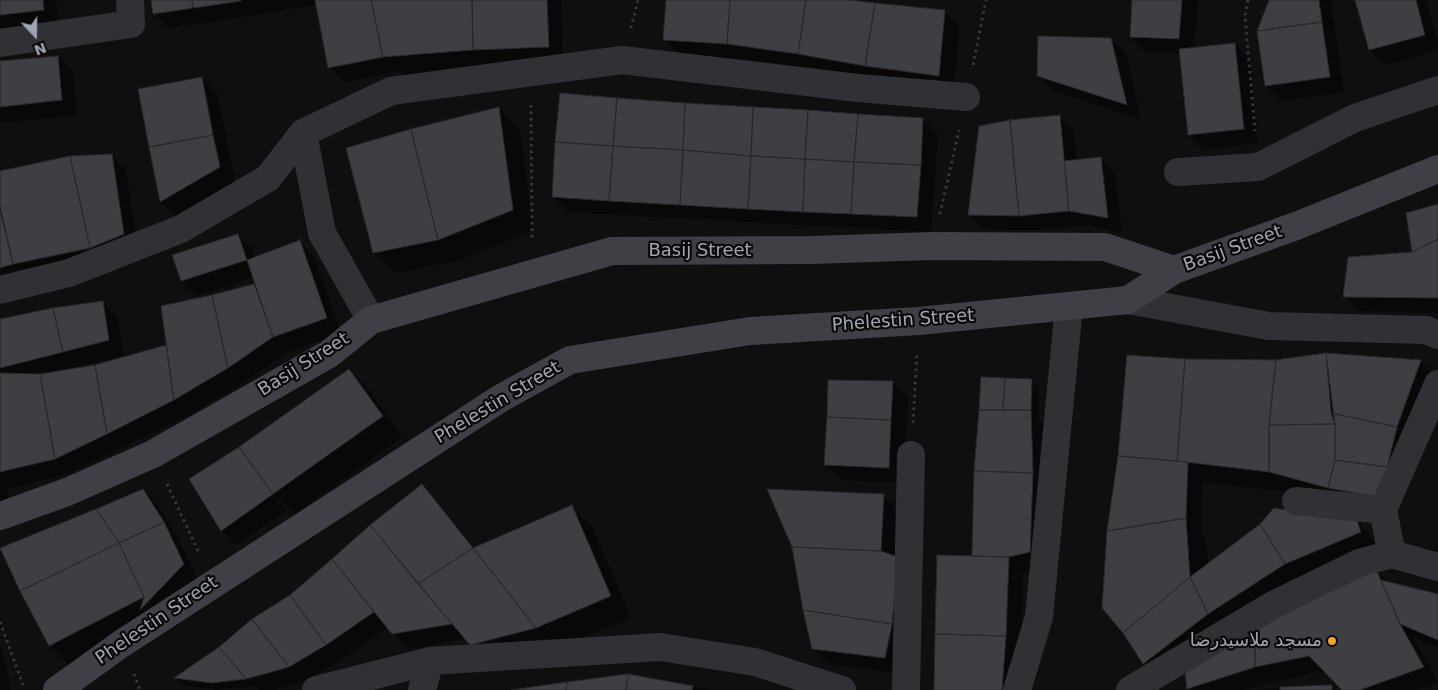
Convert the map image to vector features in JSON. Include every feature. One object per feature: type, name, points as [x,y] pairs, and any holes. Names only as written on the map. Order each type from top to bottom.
[{"type":"street","points":[[0,43],[131,24],[130,0]]},
{"type":"street","points":[[0,290],[70,273],[181,229],[268,178],[303,133],[391,91],[622,60],[858,88],[966,97]]},
{"type":"street","points":[[1178,172],[1258,167],[1355,118],[1438,90]]},
{"type":"street","points":[[303,133],[322,233],[372,320]]},
{"type":"street","name":"Basij Street","points":[[0,516],[68,492],[153,454],[329,354],[372,320],[612,251],[811,250],[943,246],[1105,247],[1174,270],[1296,226],[1438,169]]},
{"type":"street","points":[[1128,300],[1174,270]]},
{"type":"street","points":[[1128,300],[1269,326],[1426,330],[1438,335]]},
{"type":"street","name":"Phelestin Street","points":[[56,690],[121,644],[501,398],[570,360],[750,331],[919,321],[1128,300]]},
{"type":"street","points":[[1016,690],[1039,616],[1069,306]]},
{"type":"street","points":[[1392,554],[1383,510],[1438,384]]},
{"type":"street","points":[[906,690],[911,455]]},
{"type":"street","points":[[1296,501],[1383,510]]},
{"type":"street","points":[[1130,690],[1273,605],[1359,563],[1392,554],[1438,568]]},
{"type":"street","points":[[316,690],[430,660],[660,647],[755,662],[842,690]]},
{"type":"street","points":[[422,690],[430,660]]},
{"type":"path","points":[[1248,0],[1246,16],[1258,167]]},
{"type":"path","points":[[531,73],[532,275]]},
{"type":"path","points":[[911,455],[919,321]]},
{"type":"path","points":[[153,454],[213,584]]},
{"type":"path","points":[[0,622],[25,690]]},
{"type":"building","points":[[0,0],[43,0],[44,10],[0,15]]},
{"type":"building","points":[[151,0],[192,0],[193,8],[153,14]]},
{"type":"building","points":[[192,0],[241,0],[241,1],[193,8]]},
{"type":"building","points":[[315,0],[371,0],[383,57],[328,68]]},
{"type":"building","points":[[371,0],[472,0],[473,50],[383,57]]},
{"type":"building","points":[[472,0],[547,0],[549,47],[473,50]]},
{"type":"building","points":[[666,0],[730,0],[727,44],[663,40]]},
{"type":"building","points":[[730,0],[806,0],[798,54],[727,44]]},
{"type":"building","points":[[806,0],[849,0],[875,3],[865,66],[798,54]]},
{"type":"building","points":[[1132,0],[1182,0],[1179,39],[1130,37]]},
{"type":"building","points":[[1269,0],[1319,0],[1322,22],[1257,31]]},
{"type":"building","points":[[1355,0],[1416,0],[1425,35],[1369,50]]},
{"type":"building","points":[[875,3],[945,10],[939,76],[865,66]]},
{"type":"building","points":[[1322,22],[1330,77],[1265,86],[1257,31]]},
{"type":"building","points":[[1038,36],[1111,38],[1127,105],[1037,76]]},
{"type":"building","points":[[1235,43],[1244,129],[1188,135],[1179,49]]},
{"type":"building","points":[[58,56],[62,100],[0,107],[0,61]]},
{"type":"building","points":[[202,77],[213,135],[149,147],[138,89]]},
{"type":"building","points":[[560,93],[617,98],[613,146],[555,142]]},
{"type":"building","points":[[617,98],[685,103],[683,150],[613,146]]},
{"type":"building","points":[[685,103],[753,107],[751,156],[683,150]]},
{"type":"building","points":[[499,107],[513,210],[438,240],[411,129]]},
{"type":"building","points":[[753,107],[808,110],[805,159],[751,156]]},
{"type":"building","points":[[808,110],[858,114],[854,162],[805,159]]},
{"type":"building","points":[[858,114],[923,118],[921,165],[854,162]]},
{"type":"building","points":[[1060,115],[1069,211],[1019,216],[1010,120]]},
{"type":"building","points":[[1010,120],[1019,216],[968,215],[979,126]]},
{"type":"building","points":[[411,129],[438,240],[373,253],[346,148]]},
{"type":"building","points":[[213,135],[220,167],[160,202],[149,147]]},
{"type":"building","points":[[555,142],[613,146],[609,201],[552,197]]},
{"type":"building","points":[[613,146],[683,150],[680,205],[609,201]]},
{"type":"building","points":[[683,150],[751,156],[748,209],[680,205]]},
{"type":"building","points":[[112,154],[124,234],[90,248],[70,156]]},
{"type":"building","points":[[70,156],[90,248],[13,264],[0,205],[0,171]]},
{"type":"building","points":[[751,156],[805,159],[803,212],[748,209]]},
{"type":"building","points":[[1101,157],[1108,218],[1069,211],[1064,161]]},
{"type":"building","points":[[805,159],[854,162],[851,214],[803,212]]},
{"type":"building","points":[[854,162],[921,165],[917,217],[851,214]]},
{"type":"building","points":[[1438,204],[1438,239],[1412,252],[1406,213]]},
{"type":"building","points":[[0,210],[13,264],[0,268]]},
{"type":"building","points":[[238,234],[247,260],[181,281],[172,255]]},
{"type":"building","points":[[1438,239],[1438,298],[1343,297],[1348,257],[1412,252]]},
{"type":"building","points":[[300,240],[327,318],[273,337],[247,260]]},
{"type":"building","points":[[254,284],[273,337],[228,368],[212,295]]},
{"type":"building","points":[[212,295],[228,368],[174,400],[161,306]]},
{"type":"building","points":[[103,301],[109,340],[63,352],[53,308]]},
{"type":"building","points":[[53,308],[63,352],[0,368],[0,319]]},
{"type":"building","points":[[166,345],[174,400],[107,434],[95,365]]},
{"type":"building","points":[[1326,353],[1421,360],[1397,427],[1331,413]]},
{"type":"building","points":[[1326,353],[1335,424],[1269,425],[1276,360]]},
{"type":"building","points":[[1127,355],[1185,359],[1177,461],[1118,456]]},
{"type":"building","points":[[1185,359],[1276,360],[1269,425],[1269,472],[1177,461]]},
{"type":"building","points":[[95,365],[107,434],[55,459],[40,374]]},
{"type":"building","points":[[349,369],[383,416],[273,494],[239,447]]},
{"type":"building","points":[[0,373],[40,374],[55,459],[0,472]]},
{"type":"building","points":[[981,377],[1005,378],[1003,410],[979,410]]},
{"type":"building","points":[[1005,378],[1032,379],[1031,410],[1003,410]]},
{"type":"building","points":[[828,380],[893,381],[891,420],[827,417]]},
{"type":"building","points":[[979,410],[1031,410],[1033,473],[974,471]]},
{"type":"building","points":[[1331,413],[1397,427],[1387,467],[1335,460],[1335,424]]},
{"type":"building","points":[[827,417],[891,420],[889,468],[824,465]]},
{"type":"building","points":[[1335,424],[1335,460],[1328,488],[1269,472],[1269,425]]},
{"type":"building","points":[[239,447],[273,494],[221,531],[189,479]]},
{"type":"building","points":[[1118,456],[1188,462],[1186,518],[1107,531]]},
{"type":"building","points":[[1335,460],[1387,467],[1378,497],[1328,488]]},
{"type":"building","points":[[974,471],[1033,473],[1030,552],[1009,557],[972,556]]},
{"type":"building","points":[[422,484],[473,548],[418,584],[370,525]]},
{"type":"building","points":[[143,489],[164,522],[119,543],[96,509]]},
{"type":"building","points":[[767,489],[884,494],[881,551],[792,547]]},
{"type":"building","points":[[572,505],[611,596],[536,628],[473,548]]},
{"type":"building","points":[[1274,508],[1357,521],[1361,532],[1285,564],[1260,524]]},
{"type":"building","points":[[96,509],[119,543],[20,591],[0,548]]},
{"type":"building","points":[[1186,518],[1190,577],[1123,633],[1102,608],[1107,531]]},
{"type":"building","points":[[164,522],[184,564],[140,610],[144,597],[119,543]]},
{"type":"building","points":[[1260,524],[1285,564],[1208,614],[1190,577]]},
{"type":"building","points":[[370,525],[452,624],[392,634],[332,559]]},
{"type":"building","points":[[119,543],[144,597],[49,646],[20,591]]},
{"type":"building","points":[[792,547],[881,551],[898,557],[892,624],[803,610]]},
{"type":"building","points":[[473,548],[536,628],[470,645],[418,584]]},
{"type":"building","points":[[937,555],[1009,557],[1006,636],[935,634]]},
{"type":"building","points":[[332,559],[374,612],[326,645],[290,595]]},
{"type":"building","name":"مسجد ملاسیدرضا","points":[[1376,569],[1400,624],[1424,667],[1360,690],[1342,690],[1309,656],[1255,667],[1255,625]]},
{"type":"building","points":[[1190,577],[1208,614],[1143,664],[1123,633]]},
{"type":"building","points":[[1381,580],[1438,594],[1438,640],[1400,624]]},
{"type":"building","points":[[290,595],[326,645],[289,667],[252,619]]},
{"type":"building","points":[[803,610],[892,624],[885,658],[812,649]]},
{"type":"building","points":[[252,619],[289,667],[246,679],[219,647]]},
{"type":"building","points":[[1255,625],[1255,667],[1187,689],[1185,672]]},
{"type":"building","points":[[935,634],[1006,636],[1002,690],[934,690]]},
{"type":"building","points":[[219,647],[246,679],[212,683],[174,678]]},
{"type":"building","points":[[628,674],[693,686],[692,690],[626,690]]},
{"type":"building","points":[[628,674],[626,690],[566,690],[567,682]]},
{"type":"building","points":[[567,682],[566,690],[511,690]]},
{"type":"building","points":[[1332,685],[1332,690],[1280,690],[1280,687]]},
{"type":"place","name":"مسجد ملاسیدرضا","points":[[1332,641]]}]
